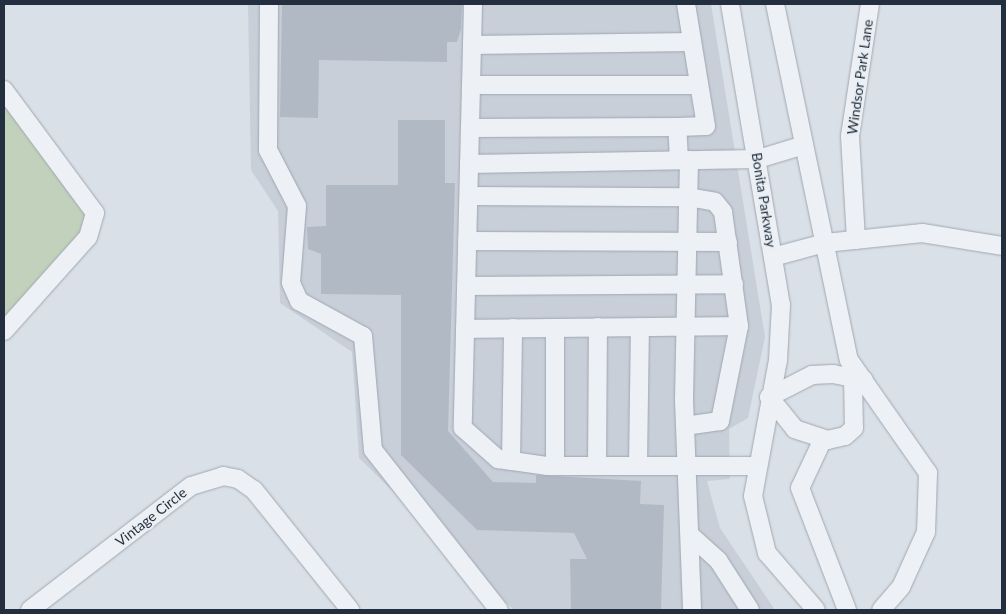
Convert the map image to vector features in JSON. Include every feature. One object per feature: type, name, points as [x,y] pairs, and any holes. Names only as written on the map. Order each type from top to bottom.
[{"type":"street","points":[[269,4],[268,150],[297,206],[291,283],[299,301],[363,336],[373,450],[499,610]]},
{"type":"street","points":[[474,4],[463,428],[498,459],[511,461],[555,466],[757,466]]},
{"type":"street","points":[[470,128],[706,126],[686,4]]},
{"type":"street","name":"Bonita Parkway","points":[[730,4],[758,160],[781,305],[778,360],[769,397],[753,496],[767,553],[816,610]]},
{"type":"street","points":[[775,4],[849,360],[858,379],[928,473],[926,532],[901,587],[881,610]]},
{"type":"street","name":"Windsor Park Lane","points":[[856,240],[850,136],[870,4]]},
{"type":"street","points":[[472,45],[692,42]]},
{"type":"street","points":[[471,85],[699,84]]},
{"type":"street","points":[[4,90],[95,213],[88,237],[4,331]]},
{"type":"street","points":[[677,127],[684,160],[688,197],[685,326],[692,610]]},
{"type":"street","points":[[469,164],[758,160],[804,145]]},
{"type":"street","points":[[469,196],[688,197],[715,202],[723,212],[739,326],[720,421],[686,426]]},
{"type":"street","points":[[774,257],[825,243],[922,233],[1002,246]]},
{"type":"street","points":[[467,241],[728,242]]},
{"type":"street","points":[[466,286],[734,284]]},
{"type":"street","points":[[465,328],[739,326]]},
{"type":"street","points":[[597,466],[598,327]]},
{"type":"street","points":[[638,466],[640,327]]},
{"type":"street","points":[[511,461],[513,328]]},
{"type":"street","points":[[555,328],[555,466]]},
{"type":"street","points":[[812,375],[858,379],[854,428],[845,436],[823,439],[795,429],[769,397],[812,375]]},
{"type":"street","points":[[823,439],[800,488],[847,610]]},
{"type":"street","name":"Vintage Circle","points":[[30,610],[191,486],[223,476],[238,479],[254,490],[350,610]]},
{"type":"street","points":[[690,535],[718,560],[750,610]]},
{"type":"shaded area","points":[[248,4],[711,4],[765,337],[748,418],[729,429],[730,479],[707,481],[720,528],[775,610],[514,610],[359,458],[352,352],[280,303],[278,211],[251,170]]},
{"type":"green space","points":[[4,103],[87,214],[83,230],[4,317]]},
{"type":"building","points":[[282,4],[462,4],[461,29],[457,42],[447,42],[447,62],[319,60],[318,118],[280,117]]},
{"type":"building","points":[[398,120],[445,120],[445,183],[455,183],[448,431],[493,482],[536,483],[536,475],[641,481],[640,504],[664,505],[661,610],[571,610],[570,559],[587,559],[574,533],[477,530],[401,455],[401,295],[321,294],[321,254],[308,249],[307,227],[326,226],[326,185],[398,185]]}]
